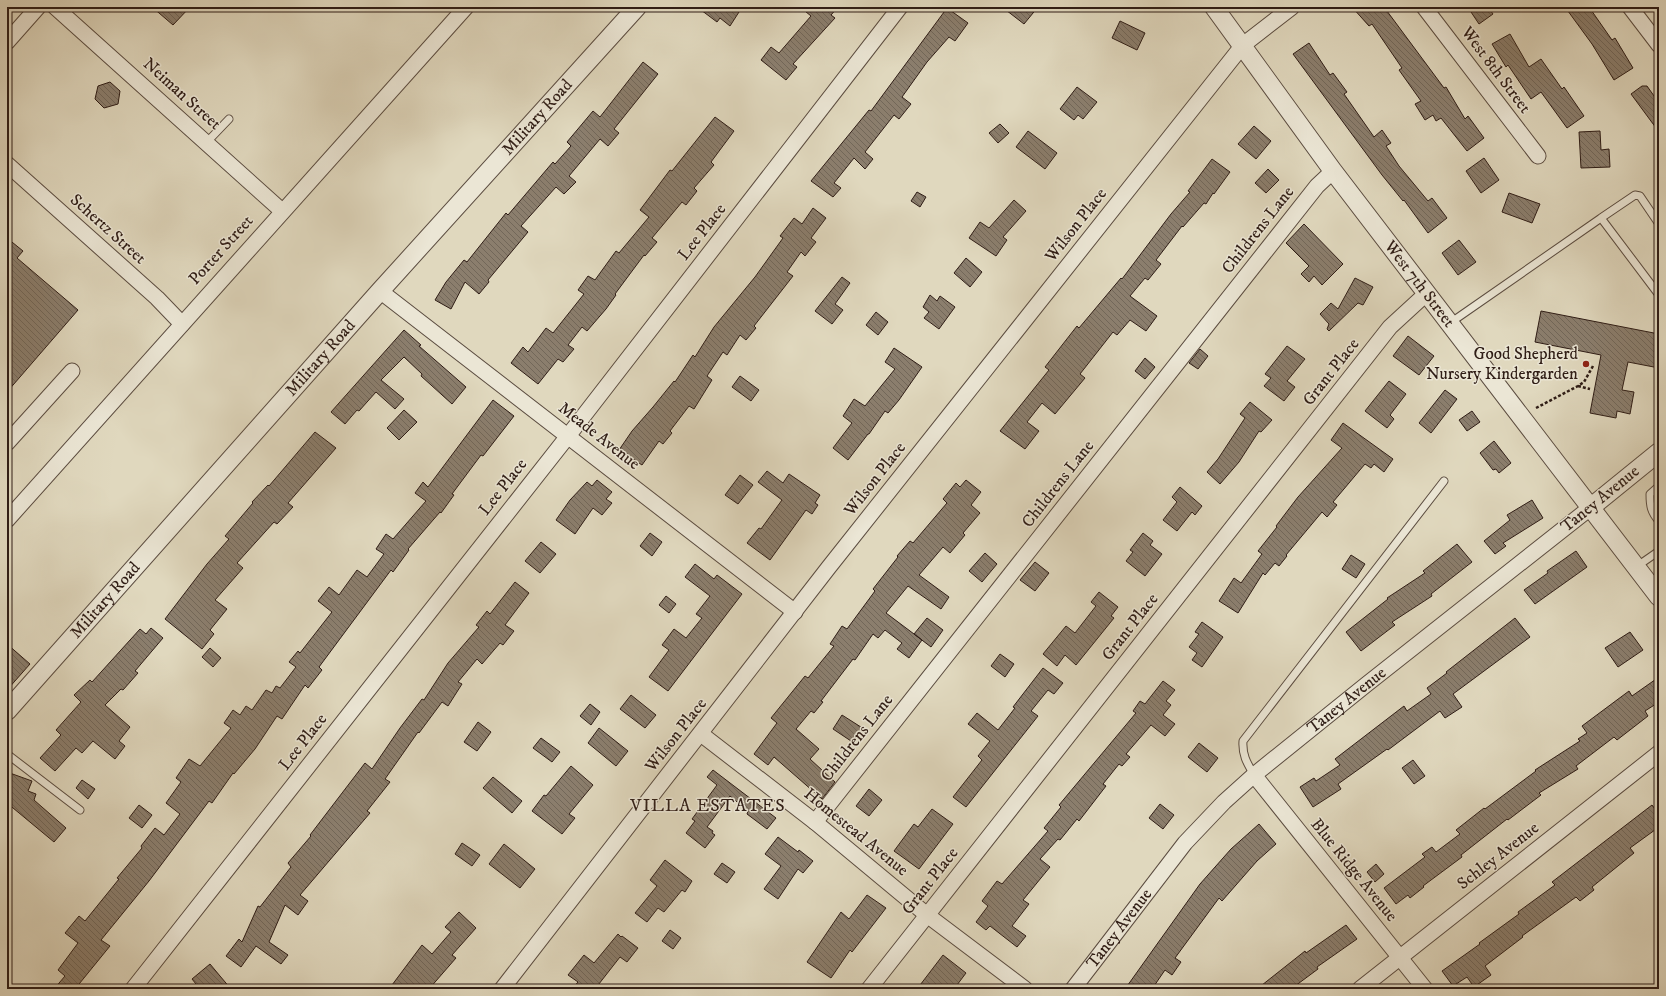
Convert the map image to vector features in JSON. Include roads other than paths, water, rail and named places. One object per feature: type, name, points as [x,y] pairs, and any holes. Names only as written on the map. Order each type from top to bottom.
[{"type":"street","points":[[7,42],[38,7]]},
{"type":"street","name":"Neiman Street","points":[[55,7],[282,211]]},
{"type":"street","name":"Porter Street","points":[[7,520],[466,7]]},
{"type":"street","name":"Military Road","points":[[7,711],[380,291],[637,7]]},
{"type":"street","name":"Lee Place","points":[[133,989],[568,436],[900,7]]},
{"type":"street","name":"West 7th Street","points":[[1214,7],[1243,45],[1333,172],[1659,597]]},
{"type":"street","name":"Wilson Place","points":[[502,989],[795,612],[1243,45],[1292,7]]},
{"type":"street","name":"West 8th Street","points":[[1424,7],[1538,156]]},
{"type":"street","points":[[1630,7],[1659,45]]},
{"type":"street","name":"Schertz Street","points":[[7,164],[157,298],[182,324]]},
{"type":"street","name":"Childrens Lane","points":[[815,822],[1312,192],[1333,172]]},
{"type":"street","name":"Meade Avenue","points":[[380,291],[795,612]]},
{"type":"street","name":"Grant Place","points":[[869,989],[1390,327],[1427,293]]},
{"type":"street","points":[[7,444],[72,371]]},
{"type":"street","name":"Taney Avenue","points":[[1074,989],[1186,844],[1224,802],[1254,775],[1659,452]]},
{"type":"street","name":"Homestead Avenue","points":[[701,734],[815,822],[927,915],[1025,989]]},
{"type":"street","name":"Schley Avenue","points":[[1360,989],[1659,753]]},
{"type":"street","name":"Blue Ridge Avenue","points":[[1254,775],[1425,989]]},
{"type":"lane","points":[[207,142],[229,119]]},
{"type":"lane","points":[[1450,324],[1635,195],[1640,196],[1659,224]]},
{"type":"lane","points":[[1601,218],[1659,295]]},
{"type":"lane","points":[[1254,775],[1245,761],[1242,751],[1243,742],[1444,481]]},
{"type":"lane","points":[[1659,486],[1650,494],[1650,507],[1659,521]]},
{"type":"lane","points":[[1636,567],[1659,551]]},
{"type":"lane","points":[[7,754],[80,810]]},
{"type":"place","name":"Good Shepherd Nursery Kindergarden","points":[[1586,364]]},
{"type":"district","name":"VILLA ESTATES","points":[[708,806]]}]
